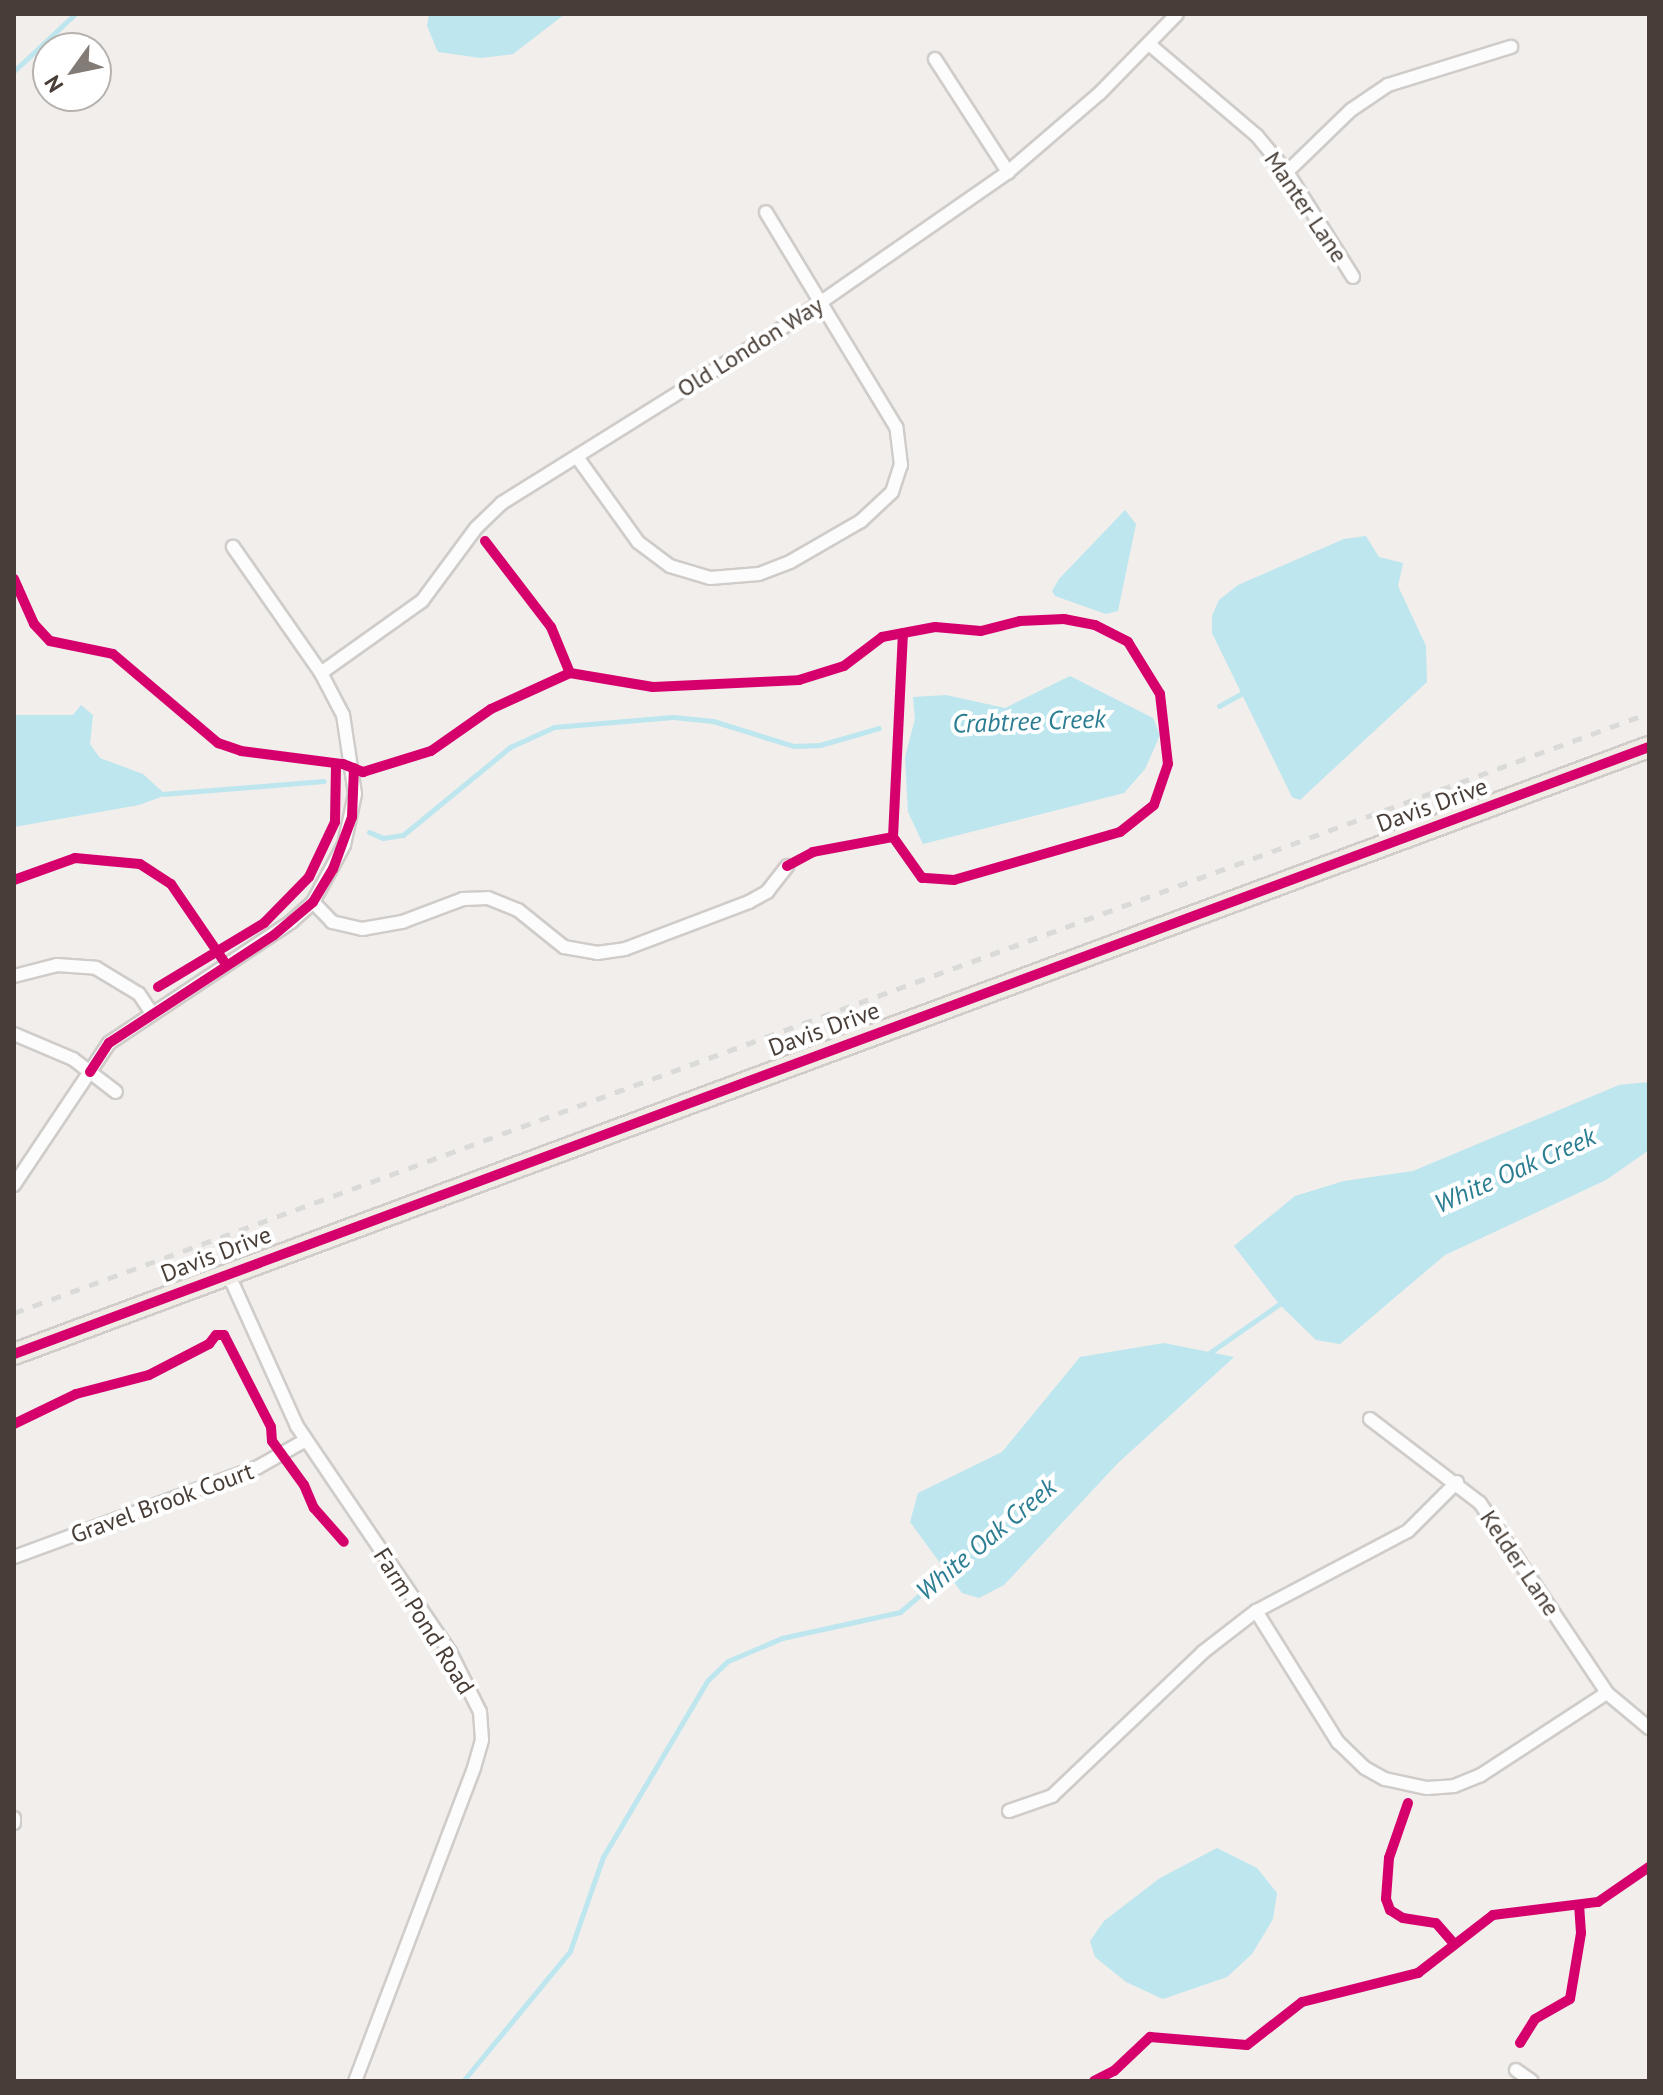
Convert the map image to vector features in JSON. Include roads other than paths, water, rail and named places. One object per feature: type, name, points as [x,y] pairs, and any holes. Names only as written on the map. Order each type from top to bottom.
[{"type":"main road","name":"Davis Drive","points":[[14,1354],[227,1271],[1649,747]]},
{"type":"street","name":"Old London Way","points":[[321,673],[422,601],[476,528],[502,503],[820,303],[1008,172],[1044,144],[1177,14]]},
{"type":"street","name":"Manter Lane","points":[[1149,44],[1224,104],[1287,172],[1353,277]]},
{"type":"street","points":[[1287,172],[1351,110],[1388,85],[1511,47]]},
{"type":"street","points":[[935,59],[1008,172]]},
{"type":"street","points":[[577,457],[638,542],[670,566],[697,576],[724,580],[759,574],[839,536],[892,492],[902,444],[766,212]]},
{"type":"street","points":[[14,1185],[109,1043],[274,935],[313,902],[344,845],[355,794],[343,715],[321,673],[233,547]]},
{"type":"street","points":[[313,902],[332,922],[362,929],[402,922],[463,899],[488,898],[518,910],[564,947],[597,953],[625,949],[749,902],[767,892],[787,866]]},
{"type":"street","points":[[14,976],[57,965],[96,968],[139,994],[152,1013]]},
{"type":"street","points":[[14,1034],[44,1044],[116,1092]]},
{"type":"street","name":"Farm Pond Road","points":[[227,1271],[255,1343],[306,1440],[450,1652],[481,1723],[474,1768],[355,2081]]},
{"type":"street","name":"Kelder Lane","points":[[1370,1419],[1457,1482],[1491,1516],[1607,1693],[1649,1728]]},
{"type":"street","name":"Gravel Brook Court","points":[[14,1557],[258,1467],[306,1440]]},
{"type":"street","points":[[1009,1811],[1052,1796],[1213,1643],[1256,1611],[1408,1531],[1457,1482]]},
{"type":"street","points":[[1256,1611],[1345,1750],[1365,1768],[1405,1785],[1454,1786],[1481,1775],[1607,1693]]},
{"type":"street","points":[[1516,2070],[1532,2081]]},
{"type":"water","points":[[429,14],[565,14],[513,54],[481,58],[438,52],[427,26]]},
{"type":"water","points":[[1125,510],[1136,524],[1118,611],[1106,614],[1055,596],[1052,591],[1059,579]]},
{"type":"water","points":[[1366,536],[1379,557],[1403,563],[1398,586],[1426,646],[1427,682],[1300,800],[1292,797],[1212,633],[1212,616],[1219,600],[1238,585],[1344,539]]},
{"type":"water","points":[[1070,676],[1153,718],[1160,735],[1145,769],[1124,793],[923,844],[908,812],[905,757],[915,719],[913,697],[946,695],[1005,708]]},
{"type":"water","points":[[81,705],[93,715],[90,744],[100,758],[143,774],[166,795],[139,805],[14,827],[14,715],[73,715]]},
{"type":"water","points":[[1649,1082],[1649,1150],[1606,1180],[1445,1255],[1340,1344],[1316,1340],[1279,1304],[1234,1246],[1295,1196],[1344,1181],[1413,1171],[1619,1085]]},
{"type":"water","points":[[1164,1343],[1234,1357],[1117,1464],[1004,1585],[979,1598],[962,1593],[910,1522],[918,1493],[1002,1452],[1080,1357]]},
{"type":"water","points":[[1217,1848],[1257,1868],[1277,1893],[1273,1919],[1252,1954],[1227,1977],[1163,1999],[1126,1982],[1095,1957],[1090,1941],[1104,1921],[1160,1878]]},
{"type":"waterway","points":[[14,71],[75,14]]},
{"type":"waterway","name":"Crabtree Creek","points":[[1219,706],[1246,691]]},
{"type":"waterway","name":"Crabtree Creek","points":[[369,832],[383,838],[403,835],[510,747],[554,727],[673,717],[713,721],[794,746],[820,745],[879,728]]},
{"type":"waterway","name":"Crabtree Creek","points":[[162,794],[323,781]]},
{"type":"waterway","name":"White Oak Creek","points":[[1205,1356],[1282,1302]]},
{"type":"waterway","name":"White Oak Creek","points":[[463,2081],[570,1951],[603,1857],[707,1681],[728,1661],[782,1638],[900,1612],[949,1570]]},
{"type":"railway","points":[[14,1313],[1649,713]]}]
